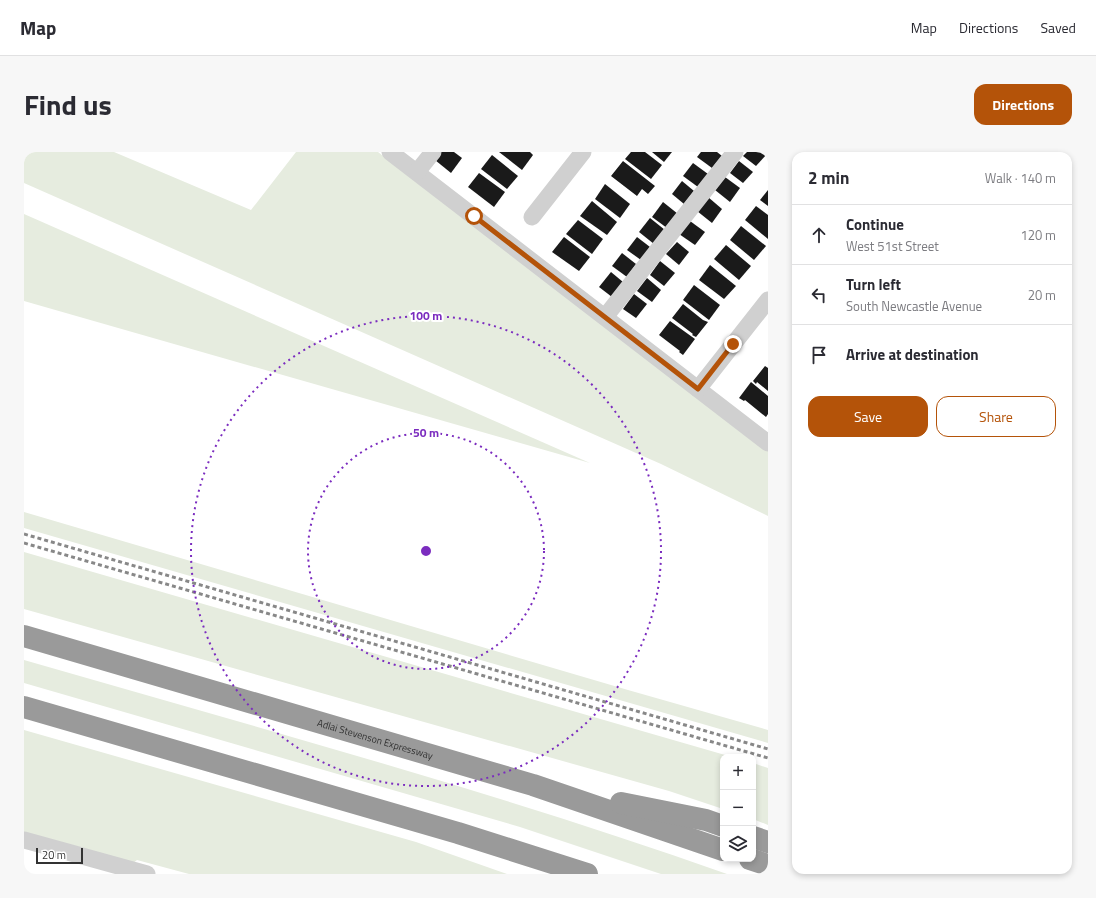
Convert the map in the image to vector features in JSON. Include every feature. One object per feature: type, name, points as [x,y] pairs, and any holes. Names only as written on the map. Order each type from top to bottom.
[{"type":"highway","name":"Adlai Stevenson Expressway","points":[[24,636],[533,785],[720,849]]},
{"type":"highway","points":[[24,707],[458,833],[587,874]]},
{"type":"highway","points":[[533,785],[706,820],[720,825]]},
{"type":"highway","points":[[756,838],[768,842]]},
{"type":"highway","points":[[756,861],[768,865]]},
{"type":"street","points":[[390,152],[768,443]]},
{"type":"street","points":[[417,172],[433,152]]},
{"type":"street","points":[[532,217],[583,152]]},
{"type":"street","points":[[605,317],[735,152]]},
{"type":"street","points":[[698,389],[768,300]]},
{"type":"street","points":[[24,840],[147,874]]},
{"type":"shaded area","points":[[24,152],[114,152],[251,210],[296,152],[378,152],[768,450],[768,516],[661,464],[24,183]]},
{"type":"shaded area","points":[[24,214],[590,463],[24,301]]},
{"type":"shaded area","points":[[24,512],[768,730],[768,743],[24,528]]},
{"type":"shaded area","points":[[24,552],[722,754],[720,754],[720,808],[669,791],[24,609]]},
{"type":"shaded area","points":[[24,660],[465,788],[640,844],[727,874],[661,874],[520,827],[24,683]]},
{"type":"shaded area","points":[[24,730],[416,842],[507,874],[189,874],[137,860],[122,872],[24,833]]},
{"type":"shaded area","points":[[756,764],[768,768],[768,825],[756,820]]},
{"type":"building","points":[[441,152],[454,152],[462,158],[451,173],[435,160]]},
{"type":"building","points":[[499,152],[530,152],[533,155],[522,170]]},
{"type":"building","points":[[631,152],[645,152],[662,165],[651,179],[625,159]]},
{"type":"building","points":[[652,152],[672,152],[664,162]]},
{"type":"building","points":[[701,152],[717,152],[722,156],[712,168],[697,157]]},
{"type":"building","points":[[747,152],[762,152],[766,155],[756,166],[743,156]]},
{"type":"building","points":[[492,155],[518,176],[507,189],[481,169]]},
{"type":"building","points":[[623,161],[655,186],[648,194],[642,189],[637,196],[611,176]]},
{"type":"building","points":[[739,161],[753,172],[743,183],[730,173]]},
{"type":"building","points":[[693,163],[708,174],[698,187],[683,176]]},
{"type":"building","points":[[479,173],[505,192],[494,207],[468,187]]},
{"type":"building","points":[[725,177],[740,188],[730,202],[715,190]]},
{"type":"building","points":[[682,181],[694,191],[684,204],[672,194]]},
{"type":"building","points":[[605,184],[630,204],[620,218],[595,199]]},
{"type":"building","points":[[768,190],[768,206],[760,200]]},
{"type":"building","points":[[708,197],[722,209],[712,223],[697,211]]},
{"type":"building","points":[[592,201],[617,222],[607,235],[580,216]]},
{"type":"building","points":[[663,202],[678,214],[667,228],[652,217]]},
{"type":"building","points":[[756,206],[768,215],[768,239],[745,220]]},
{"type":"building","points":[[650,218],[665,230],[654,244],[639,232]]},
{"type":"building","points":[[578,220],[603,239],[592,254],[566,234]]},
{"type":"building","points":[[690,221],[705,232],[695,245],[679,234]]},
{"type":"building","points":[[741,226],[766,246],[754,260],[730,240]]},
{"type":"building","points":[[564,237],[590,257],[579,271],[552,252]]},
{"type":"building","points":[[637,237],[650,247],[641,260],[627,250]]},
{"type":"building","points":[[677,242],[689,252],[679,265],[666,254]]},
{"type":"building","points":[[726,245],[751,266],[739,280],[714,259]]},
{"type":"building","points":[[622,253],[636,264],[627,277],[612,266]]},
{"type":"building","points":[[660,261],[675,273],[664,286],[650,275]]},
{"type":"building","points":[[710,265],[736,286],[724,299],[699,280]]},
{"type":"building","points":[[611,272],[623,282],[612,297],[599,287]]},
{"type":"building","points":[[647,278],[661,290],[652,302],[637,291]]},
{"type":"building","points":[[694,285],[720,305],[709,320],[683,300]]},
{"type":"building","points":[[634,294],[647,304],[636,318],[623,309]]},
{"type":"building","points":[[683,304],[703,320],[708,322],[696,337],[672,318]]},
{"type":"building","points":[[670,321],[695,339],[683,355],[659,335]]},
{"type":"building","points":[[765,366],[768,368],[768,391],[757,382],[756,384],[753,381]]},
{"type":"building","points":[[751,382],[768,396],[768,414],[766,417],[745,400],[744,401],[739,398]]},
{"type":"railway","points":[[24,534],[768,749]]},
{"type":"railway","points":[[24,543],[768,758]]},
{"type":"route","points":[[474,216],[698,389],[733,344]]}]
